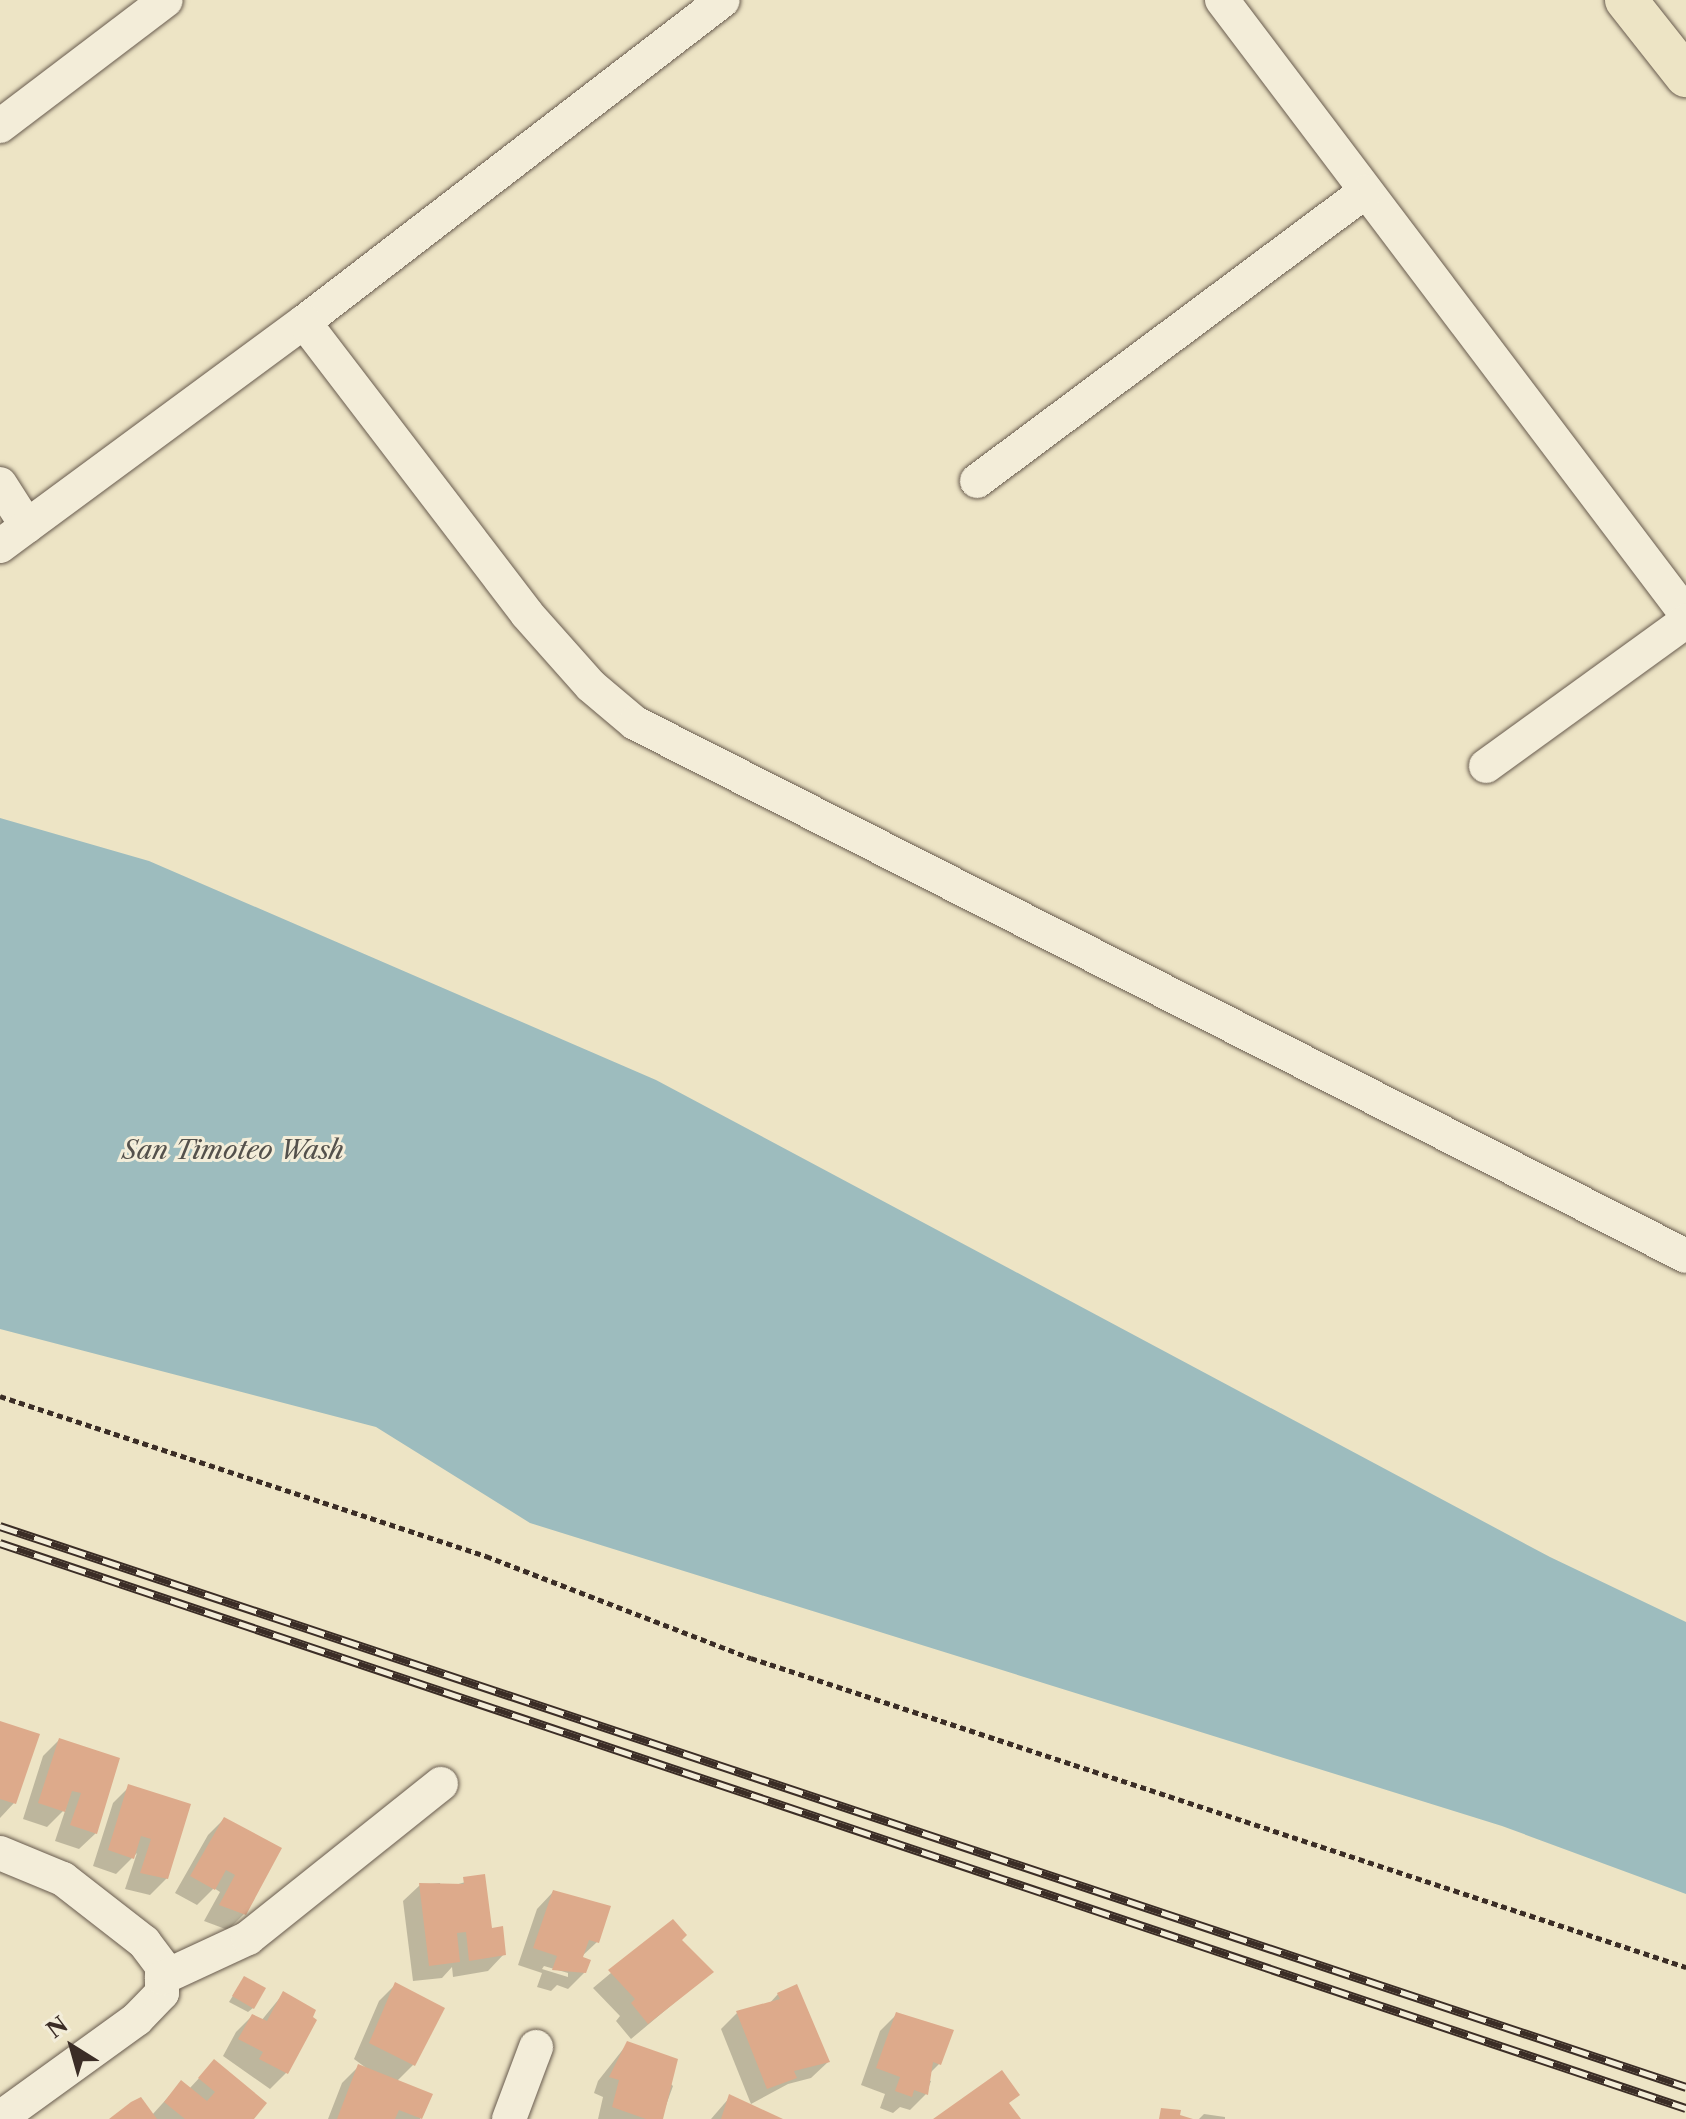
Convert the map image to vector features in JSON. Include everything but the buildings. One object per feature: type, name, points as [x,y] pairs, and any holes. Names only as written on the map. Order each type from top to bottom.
[{"type":"main road","points":[[1626,0],[1686,76]]},
{"type":"street","points":[[0,126],[166,0]]},
{"type":"street","points":[[0,546],[304,322],[723,0]]},
{"type":"street","points":[[1222,0],[1686,614]]},
{"type":"street","points":[[977,481],[1365,192]]},
{"type":"street","points":[[304,322],[527,614],[591,686],[635,723],[1686,1256]]},
{"type":"street","points":[[0,484],[27,526]]},
{"type":"street","points":[[1486,766],[1686,621]]},
{"type":"street","points":[[162,1972],[248,1938],[441,1784]]},
{"type":"street","points":[[0,1853],[63,1879],[144,1942],[162,1972],[162,1993],[137,2019],[13,2115]]},
{"type":"street","points":[[509,2119],[536,2047]]},
{"type":"path","points":[[0,1396],[486,1556],[751,1658],[1686,1967]]},
{"type":"water","name":"San Timoteo Wash","points":[[0,818],[149,861],[656,1080],[1550,1557],[1686,1622],[1686,1894],[1502,1826],[530,1523],[376,1427],[0,1329]]},
{"type":"railway","points":[[0,1526],[1686,2087]]},
{"type":"railway","points":[[0,1543],[1686,2108]]}]
